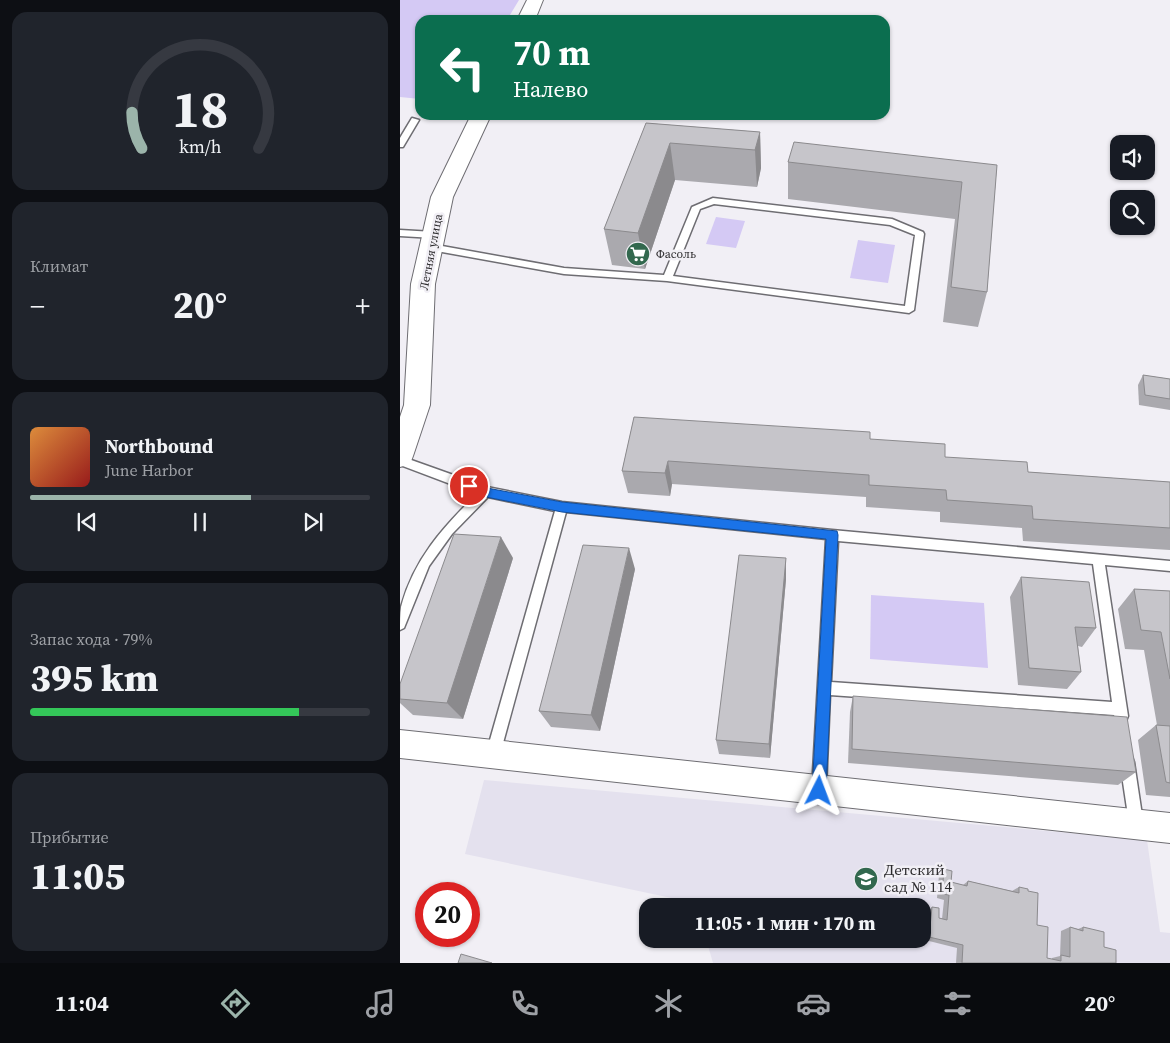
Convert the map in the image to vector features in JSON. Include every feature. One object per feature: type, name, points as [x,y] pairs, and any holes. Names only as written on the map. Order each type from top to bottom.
[{"type":"street","points":[[528,15],[536,0]]},
{"type":"street","name":"Летняя улица","points":[[400,456],[416,405],[423,284],[442,197],[479,120]]},
{"type":"street","points":[[400,744],[1170,828]]},
{"type":"lane","points":[[400,145],[415,120]]},
{"type":"lane","points":[[400,232],[564,271],[667,278],[909,310],[920,234],[892,222],[713,200],[696,207],[667,278]]},
{"type":"lane","points":[[400,460],[486,492],[562,507],[832,535],[1170,566]]},
{"type":"lane","points":[[400,624],[424,563],[448,530],[486,492]]},
{"type":"lane","points":[[493,754],[562,507]]},
{"type":"lane","points":[[819,791],[832,535]]},
{"type":"lane","points":[[1098,560],[1122,728]]},
{"type":"lane","points":[[824,688],[1120,709]]},
{"type":"lane","points":[[1125,747],[1136,824]]},
{"type":"shaded area","points":[[400,0],[519,0],[510,15],[415,15],[415,98],[400,97]]},
{"type":"shaded area","points":[[716,217],[745,221],[736,248],[706,244]]},
{"type":"shaded area","points":[[858,240],[895,245],[888,283],[850,278]]},
{"type":"shaded area","points":[[871,595],[984,603],[988,668],[870,659]]},
{"type":"shaded area","name":"Детский сад № 114","points":[[484,780],[1147,840],[1160,932],[1170,933],[1170,963],[713,963],[709,948],[931,948],[931,898],[672,898],[465,854]]},
{"type":"building","points":[[646,123],[760,132],[755,150],[670,143],[638,233],[604,229]]},
{"type":"building","points":[[794,142],[997,165],[987,292],[951,287],[962,182],[788,162]]},
{"type":"building","points":[[1143,375],[1170,379],[1170,399],[1145,395]]},
{"type":"building","points":[[634,417],[870,432],[870,439],[945,444],[945,457],[1027,462],[1028,472],[1170,482],[1170,528],[1033,519],[1032,506],[947,500],[946,490],[869,485],[869,475],[668,461],[665,473],[622,471]]},
{"type":"building","points":[[454,534],[501,537],[447,703],[400,699],[400,684]]},
{"type":"building","points":[[583,545],[629,548],[591,715],[539,711]]},
{"type":"building","points":[[739,555],[786,558],[769,744],[716,740]]},
{"type":"building","points":[[1021,577],[1089,582],[1096,628],[1075,627],[1081,672],[1029,668]]},
{"type":"building","points":[[1134,589],[1170,591],[1170,679],[1161,632],[1141,630]]},
{"type":"building","points":[[853,696],[1127,717],[1136,772],[852,749]]},
{"type":"building","points":[[1156,725],[1170,726],[1170,783],[1166,782]]},
{"type":"building","points":[[944,869],[952,871],[951,882],[967,886],[968,881],[1019,893],[1019,887],[1028,889],[1028,891],[1038,893],[1037,925],[1048,927],[1047,958],[1061,961],[1061,955],[1070,957],[1070,927],[1083,931],[1083,927],[1104,932],[1104,947],[1116,950],[1116,963],[962,963],[963,945],[931,937],[932,907],[939,908],[939,918],[947,920],[949,895],[942,894]]},
{"type":"building","points":[[461,954],[492,963],[458,963]]},
{"type":"place","name":"Фасоль","points":[[638,254]]},
{"type":"place","name":"Детский сад № 114","points":[[866,879]]},
{"type":"route","points":[[469,486],[486,492],[562,507],[832,535],[819,791]]}]
